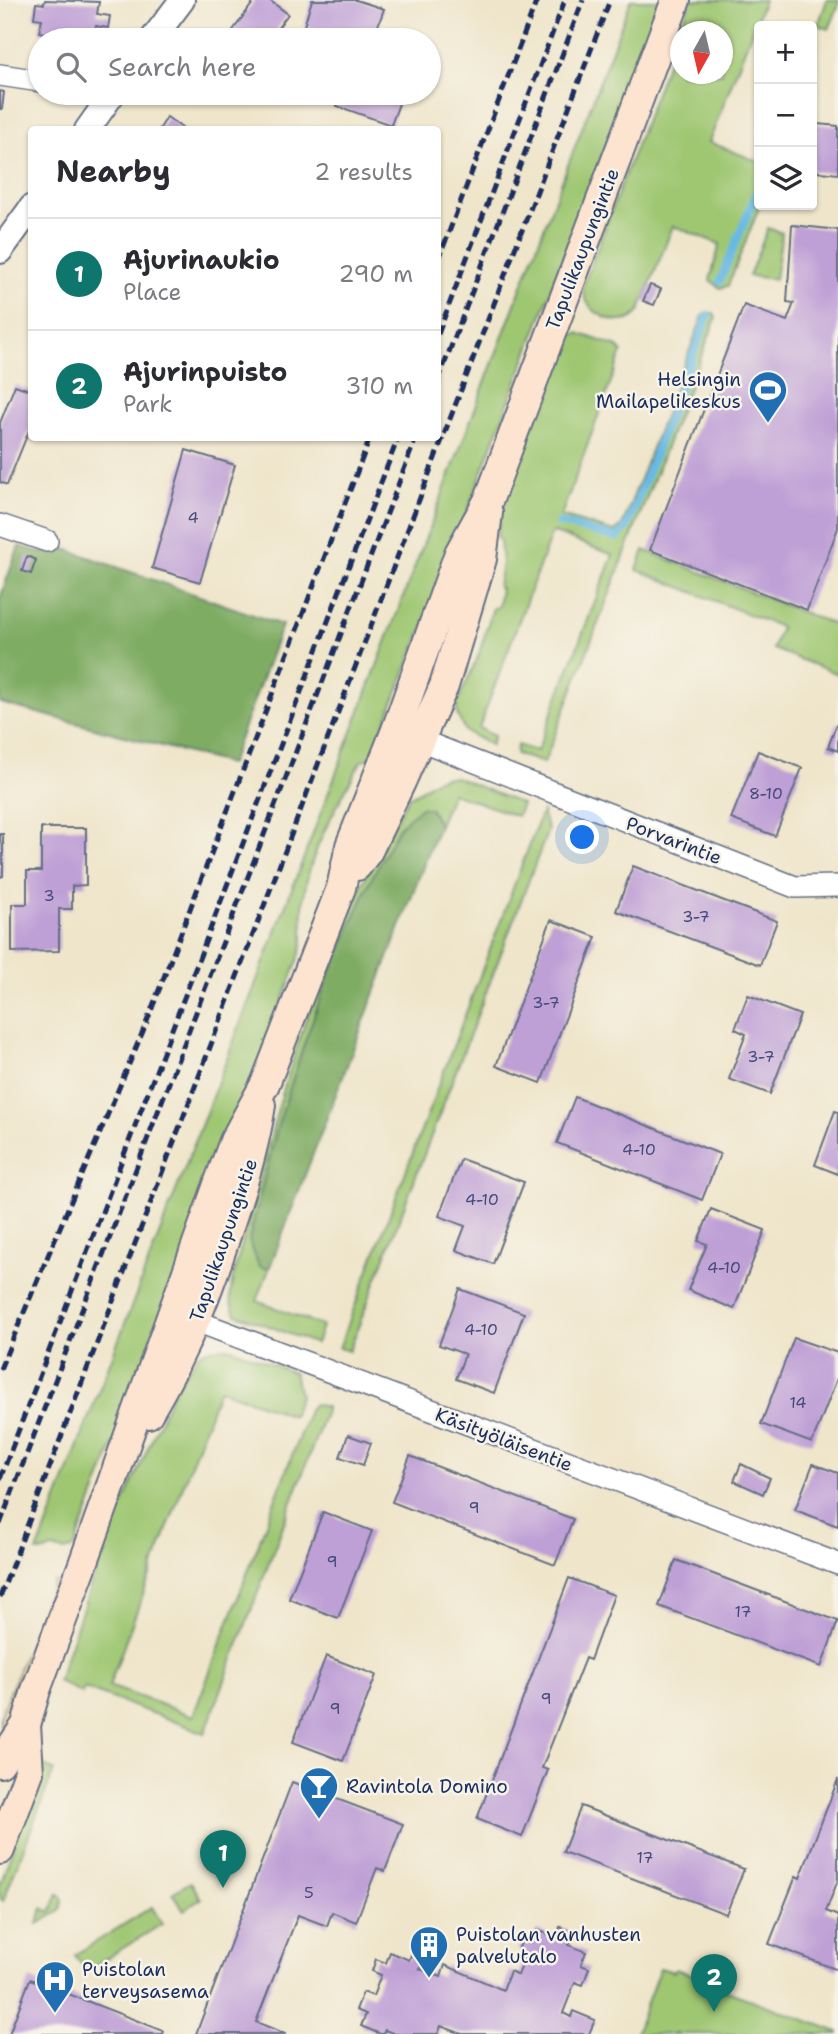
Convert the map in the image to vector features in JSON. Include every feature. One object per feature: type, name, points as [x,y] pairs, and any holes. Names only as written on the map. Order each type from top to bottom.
[{"type":"main road","name":"Tapulikaupungintie","points":[[0,1763],[26,1725],[36,1690],[119,1461],[184,1316],[234,1141],[265,1084],[341,888],[368,851],[408,735],[444,686],[482,559],[489,499],[676,0]]},
{"type":"main road","name":"Tapulikaupungintie","points":[[0,1850],[29,1772],[26,1725]]},
{"type":"street","points":[[161,28],[182,0]]},
{"type":"street","points":[[0,75],[28,79]]},
{"type":"street","points":[[89,126],[101,105]]},
{"type":"street","points":[[0,251],[28,212]]},
{"type":"street","points":[[0,525],[47,541]]},
{"type":"street","name":"Porvarintie","points":[[408,735],[795,887],[838,886]]},
{"type":"street","name":"Käsityöläisentie","points":[[184,1316],[838,1564]]},
{"type":"green space","points":[[631,0],[661,0],[428,615],[371,758],[361,761],[316,852],[305,891],[303,940],[297,963],[75,1546],[68,1550],[37,1552],[251,996]]},
{"type":"green space","points":[[691,0],[764,0],[733,80],[733,21],[683,21]]},
{"type":"green space","points":[[827,0],[838,0],[829,29],[818,25]]},
{"type":"green space","points":[[670,56],[670,84],[731,84],[709,142],[754,160],[754,210],[758,210],[728,286],[720,288],[710,280],[720,244],[673,226],[639,312],[633,317],[619,321],[605,317],[592,308],[584,295],[583,286]]},
{"type":"green space","points":[[768,228],[782,233],[775,279],[749,276]]},
{"type":"green space","points":[[704,313],[714,313],[716,318],[544,763],[516,754],[517,745],[537,751],[613,555],[552,532],[479,728],[494,736],[491,745],[465,731],[457,714],[457,703],[478,657],[493,608],[498,607],[502,564],[500,540],[497,538],[500,514],[563,338],[578,333],[618,347],[622,352],[561,516],[614,532],[622,526]]},
{"type":"green space","points":[[19,546],[43,553],[60,547],[282,625],[230,764],[0,703],[0,598]]},
{"type":"green space","points":[[644,550],[838,626],[838,674],[773,649],[781,627],[637,570]]},
{"type":"green space","points":[[443,777],[456,777],[522,804],[517,816],[452,793],[439,825],[431,809],[370,881],[327,980],[303,1047],[276,1132],[249,1240],[259,1266],[269,1269],[257,1301],[322,1326],[316,1344],[236,1314],[231,1299],[234,1273],[286,1080],[331,954],[375,858],[409,796]]},
{"type":"green space","points":[[421,807],[430,809],[439,825],[269,1269],[259,1266],[249,1240],[276,1132],[303,1047],[327,980],[370,881],[399,827]]},
{"type":"green space","points":[[542,812],[548,830],[349,1351],[339,1348]]},
{"type":"green space","points":[[215,1348],[232,1348],[294,1373],[300,1395],[293,1416],[219,1389],[109,1686],[193,1716],[310,1408],[314,1404],[326,1407],[326,1411],[205,1733],[84,1688],[82,1693],[58,1681],[105,1544],[174,1390],[200,1352]]},
{"type":"green space","points":[[40,1765],[54,1770],[3,1901],[0,1899],[0,1886]]},
{"type":"green space","points":[[191,1882],[201,1899],[184,1910],[172,1893]]},
{"type":"green space","points":[[58,1893],[63,1899],[60,1911],[38,1924],[42,1908],[51,1912]]},
{"type":"green space","points":[[152,1907],[162,1924],[86,1971],[75,1955]]},
{"type":"green space","points":[[660,1968],[674,1972],[676,1969],[706,1980],[708,1984],[838,2034],[635,2034]]},
{"type":"sand","points":[[54,1581],[58,1586],[0,1738],[0,1718]]},
{"type":"building","points":[[45,0],[99,2],[97,14],[110,16],[108,28],[40,28],[42,19],[34,18],[36,3],[44,4]]},
{"type":"building","points":[[255,0],[269,0],[288,14],[278,28],[235,28]]},
{"type":"building","points":[[312,0],[356,0],[384,9],[377,28],[304,26]]},
{"type":"building","points":[[0,91],[4,92],[2,109],[0,109]]},
{"type":"building","points":[[337,105],[398,105],[391,125]]},
{"type":"building","points":[[167,117],[179,126],[161,126]]},
{"type":"building","points":[[817,124],[838,126],[838,174],[817,172]]},
{"type":"building","name":"Helsingin Mailapelikeskus","points":[[792,225],[838,230],[838,528],[807,610],[650,550],[744,305],[787,321],[794,303],[787,302]]},
{"type":"building","points":[[650,285],[661,289],[654,305],[643,301]]},
{"type":"building","points":[[15,385],[28,390],[28,433],[7,485],[0,482],[0,423]]},
{"type":"building","points":[[186,450],[235,465],[200,582],[152,568]]},
{"type":"building","points":[[27,556],[36,560],[31,574],[22,571]]},
{"type":"building","points":[[838,721],[838,751],[828,747]]},
{"type":"building","points":[[758,751],[802,768],[775,836],[731,819]]},
{"type":"building","points":[[41,828],[86,828],[86,885],[72,886],[72,909],[59,909],[59,951],[12,952],[12,904],[27,904],[27,871],[41,871]]},
{"type":"building","points":[[0,834],[3,834],[3,876],[0,877]]},
{"type":"building","points":[[633,866],[777,921],[760,965],[616,911]]},
{"type":"building","points":[[551,920],[596,937],[541,1083],[496,1066]]},
{"type":"building","points":[[748,995],[800,1015],[770,1094],[729,1079],[746,1034],[735,1029]]},
{"type":"building","points":[[575,1097],[720,1154],[702,1200],[557,1143]]},
{"type":"building","points":[[835,1111],[838,1112],[838,1174],[815,1165]]},
{"type":"building","points":[[461,1159],[524,1182],[493,1264],[456,1250],[465,1226],[439,1216]]},
{"type":"building","points":[[711,1209],[765,1230],[734,1309],[688,1290],[707,1244],[698,1241]]},
{"type":"building","points":[[460,1289],[524,1313],[494,1393],[456,1379],[465,1354],[439,1345]]},
{"type":"building","points":[[794,1338],[838,1353],[838,1376],[812,1443],[761,1424]]},
{"type":"building","points":[[348,1435],[371,1443],[363,1465],[340,1457]]},
{"type":"building","points":[[410,1456],[573,1519],[555,1565],[392,1502]]},
{"type":"building","points":[[741,1464],[770,1478],[763,1494],[734,1481]]},
{"type":"building","points":[[813,1464],[838,1473],[838,1526],[795,1510]]},
{"type":"building","points":[[323,1512],[372,1531],[338,1618],[289,1599]]},
{"type":"building","points":[[676,1560],[838,1621],[821,1667],[659,1606]]},
{"type":"building","points":[[569,1578],[614,1595],[590,1660],[585,1658],[542,1768],[548,1770],[522,1837],[477,1819]]},
{"type":"building","points":[[326,1656],[376,1675],[343,1761],[293,1742]]},
{"type":"building","points":[[838,1779],[838,1880],[826,1911],[838,1916],[838,1970],[769,1944],[796,1876],[800,1878]]},
{"type":"building","points":[[292,1782],[403,1824],[385,1871],[377,1868],[356,1922],[332,1912],[327,1926],[298,1915],[256,2022],[286,2034],[196,2034]]},
{"type":"building","points":[[581,1806],[744,1869],[726,1914],[563,1852]]},
{"type":"building","name":"Puistolan vanhusten palvelutalo","points":[[560,1927],[574,1933],[569,1945],[586,1952],[581,1965],[589,1968],[583,1985],[575,1982],[563,2013],[571,2017],[573,2011],[595,2020],[589,2034],[462,2034],[441,2026],[438,2034],[395,2034],[385,2030],[380,2034],[361,2026],[366,2014],[356,2010],[363,1992],[373,1996],[381,1975],[372,1971],[376,1959],[386,1963],[390,1952],[409,1960],[414,1948],[427,1953],[420,1969],[441,1977],[445,1965],[503,1990],[510,1971],[518,1975],[527,1953],[518,1950],[523,1938],[532,1942],[537,1930],[556,1937]]},
{"type":"building","points":[[30,1979],[164,2031],[163,2034],[9,2034]]},
{"type":"waterway","points":[[720,281],[754,199]]},
{"type":"waterway","points":[[559,523],[617,538],[627,527],[708,315]]},
{"type":"railway","points":[[441,253],[537,0]]},
{"type":"railway","points":[[441,326],[565,0]]},
{"type":"railway","points":[[441,373],[583,0]]},
{"type":"railway","points":[[0,1597],[610,0]]},
{"type":"railway","points":[[0,1369],[146,1024],[369,441]]},
{"type":"railway","points":[[0,1479],[397,441]]},
{"type":"railway","points":[[0,1524],[415,441]]},
{"type":"place","name":"Helsingin Mailapelikeskus","points":[[768,424]]},
{"type":"place","name":"Ravintola Domino","points":[[319,1820]]},
{"type":"place","name":"Ajurinaukio","points":[[223,1888]]},
{"type":"place","name":"Puistolan vanhusten palvelutalo","points":[[429,1979]]},
{"type":"place","name":"Ajurinpuisto","points":[[714,2012]]},
{"type":"place","name":"Puistolan terveysasema","points":[[55,2014]]}]
